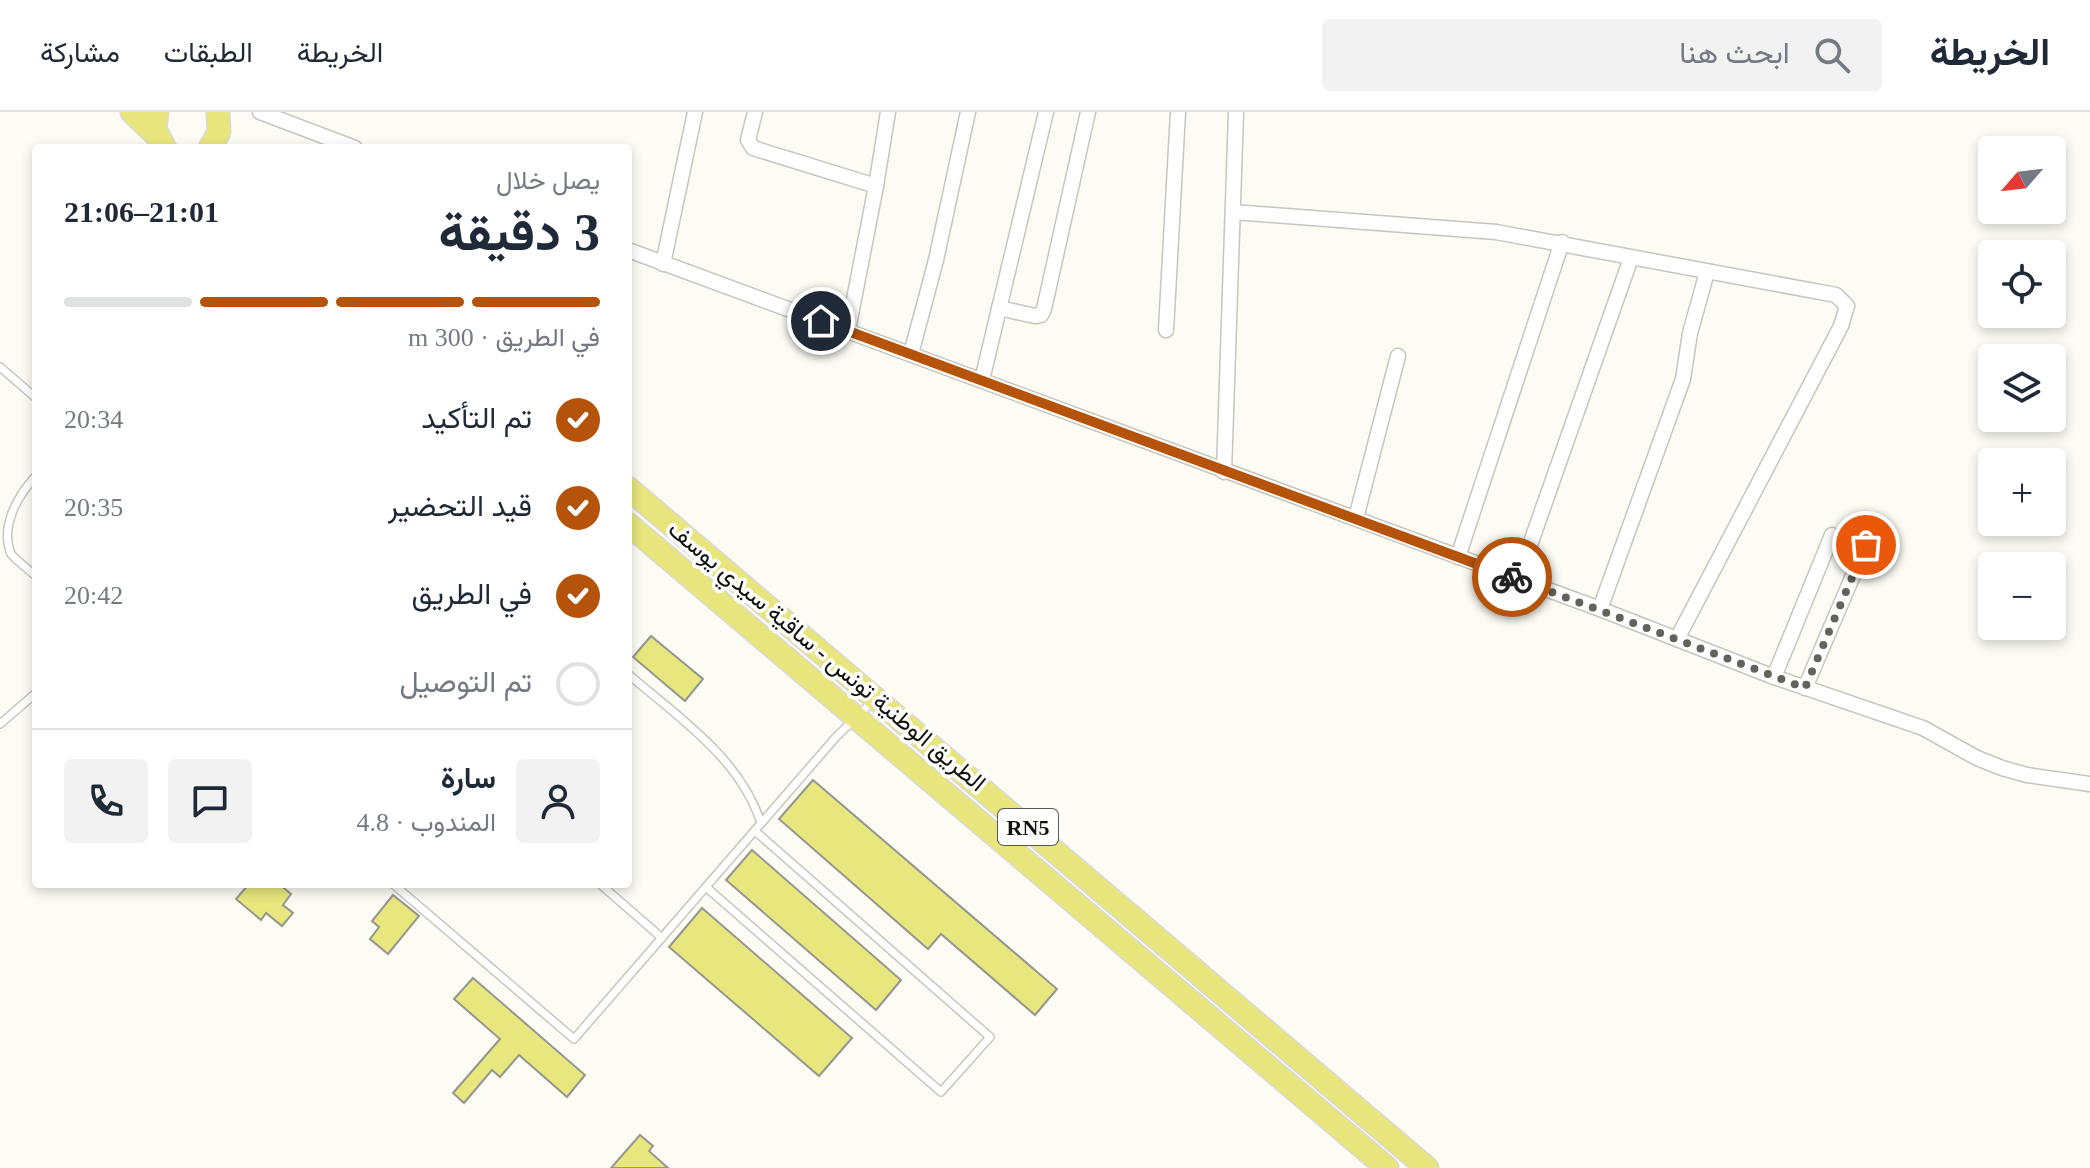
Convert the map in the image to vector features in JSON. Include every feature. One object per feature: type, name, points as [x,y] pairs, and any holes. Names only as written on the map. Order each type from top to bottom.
[{"type":"main road","points":[[132,112],[161,142]]},
{"type":"main road","points":[[157,112],[155,122],[161,142]]},
{"type":"main road","name":"الطريق الوطنية تونس - ساقية سيدي يوسف","points":[[632,491],[1427,1168]]},
{"type":"main road","name":"الطريق الوطنية تونس - ساقية سيدي يوسف","points":[[632,527],[1387,1168]]},
{"type":"street","points":[[260,112],[344,144]]},
{"type":"street","points":[[663,264],[695,112]]},
{"type":"street","points":[[755,112],[748,140],[753,148],[876,186]]},
{"type":"street","points":[[848,330],[888,112]]},
{"type":"street","points":[[911,354],[936,260],[968,112]]},
{"type":"street","points":[[982,380],[1046,112]]},
{"type":"street","points":[[999,308],[1035,316],[1041,315],[1044,309],[1088,112]]},
{"type":"street","points":[[1166,330],[1178,112]]},
{"type":"street","points":[[1224,472],[1236,112]]},
{"type":"street","points":[[1233,212],[1496,232],[1836,295],[1847,306],[1847,312],[1677,639]]},
{"type":"street","points":[[1458,557],[1562,242]]},
{"type":"street","points":[[632,252],[1224,472],[1356,518],[1774,677],[1923,728],[2002,768],[2027,775],[2090,784]]},
{"type":"street","points":[[1518,579],[1631,258]]},
{"type":"street","points":[[1600,609],[1683,379],[1690,333],[1707,272]]},
{"type":"street","points":[[1356,518],[1398,356]]},
{"type":"street","points":[[1774,677],[1832,535]]},
{"type":"street","points":[[1805,688],[1866,545]]},
{"type":"lane","points":[[0,367],[32,395]]},
{"type":"lane","points":[[32,481],[13,502],[4,520],[2,538],[10,553],[32,572]]},
{"type":"lane","points":[[632,677],[709,743],[731,766],[756,808],[761,823]]},
{"type":"lane","points":[[0,724],[32,696]]},
{"type":"lane","points":[[398,888],[574,1039],[836,737],[876,698]]},
{"type":"lane","points":[[706,887],[941,1092],[990,1037],[755,831]]},
{"type":"lane","points":[[605,888],[662,938]]},
{"type":"building","points":[[651,636],[703,679],[685,701],[633,657]]},
{"type":"building","points":[[813,780],[1057,989],[1035,1015],[941,934],[928,949],[779,819]]},
{"type":"building","points":[[752,850],[901,980],[876,1010],[726,880]]},
{"type":"building","points":[[246,888],[284,888],[291,894],[283,905],[293,913],[282,926],[266,913],[261,920],[236,899]]},
{"type":"building","points":[[393,895],[419,916],[388,954],[370,939],[379,927],[372,921]]},
{"type":"building","points":[[702,908],[852,1038],[819,1076],[669,947]]},
{"type":"building","points":[[473,978],[585,1075],[567,1097],[519,1055],[500,1077],[492,1070],[464,1103],[453,1093],[500,1039],[454,999]]},
{"type":"building","points":[[640,1135],[653,1146],[649,1151],[668,1168],[611,1168]]},
{"type":"way so far","points":[[1512,577],[1805,688],[1866,545]]},
{"type":"route","points":[[821,321],[1512,577]]}]
